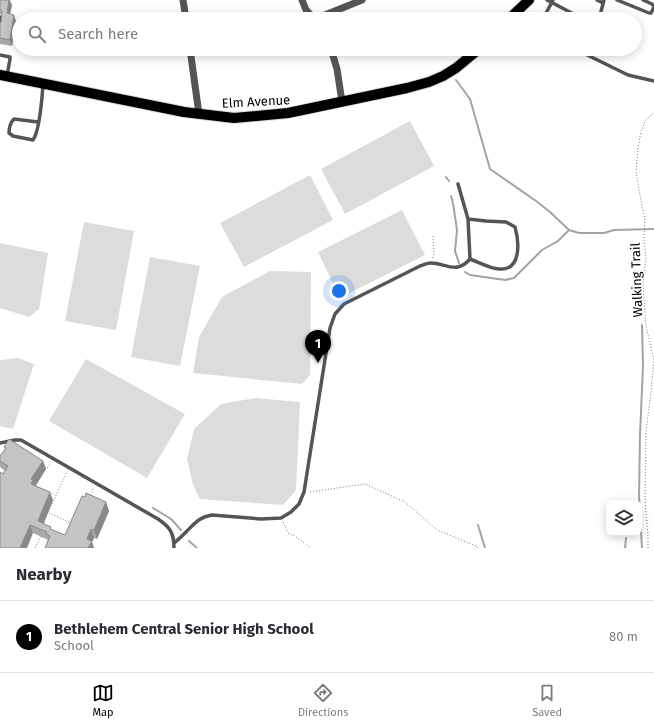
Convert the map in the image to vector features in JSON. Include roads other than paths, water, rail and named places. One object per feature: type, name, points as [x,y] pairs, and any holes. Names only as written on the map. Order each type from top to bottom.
[{"type":"main road","points":[[518,12],[529,0]]},
{"type":"main road","name":"Elm Avenue","points":[[4,76],[184,112],[234,118],[288,113],[407,88],[429,82],[443,76],[471,56]]},
{"type":"street","points":[[183,0],[185,12]]},
{"type":"street","points":[[302,0],[308,12]]},
{"type":"street","points":[[332,12],[362,0]]},
{"type":"street","points":[[191,56],[199,114]]},
{"type":"street","points":[[333,56],[337,69],[342,102]]},
{"type":"lane","points":[[547,0],[552,1],[571,12]]},
{"type":"lane","points":[[597,0],[604,2],[601,12]]},
{"type":"lane","points":[[617,0],[651,13],[654,6],[643,0]]},
{"type":"lane","points":[[546,12],[552,1]]},
{"type":"lane","points":[[0,17],[0,27]]},
{"type":"lane","points":[[0,55],[10,57],[4,76]]},
{"type":"lane","points":[[589,56],[628,75],[654,81]]},
{"type":"lane","points":[[38,122],[14,119],[9,129],[9,133],[13,136],[33,140],[36,136],[38,122],[43,84]]},
{"type":"lane","points":[[174,543],[199,519],[205,516],[281,518],[291,512],[299,504],[304,492],[330,328],[335,314],[344,304],[420,266],[428,263],[450,267],[465,265],[470,258],[468,219],[458,184]]},
{"type":"lane","points":[[468,219],[506,222],[515,227],[518,237],[516,260],[509,268],[500,269],[490,267],[470,258]]},
{"type":"lane","points":[[0,444],[21,440],[164,523],[173,536],[174,548]]},
{"type":"waterway","points":[[456,80],[470,99],[490,169],[536,201],[569,230],[579,233],[604,233],[614,230],[654,229]]},
{"type":"waterway","points":[[446,177],[449,181]]},
{"type":"waterway","points":[[451,196],[457,230],[455,251],[459,263]]},
{"type":"waterway","points":[[465,272],[470,275],[505,280],[514,278],[542,250],[558,241],[569,230]]},
{"type":"waterway","points":[[642,325],[643,366],[639,497],[642,548]]},
{"type":"waterway","points":[[153,508],[171,519],[181,530]]},
{"type":"waterway","points":[[478,525],[485,548]]},
{"type":"waterway","points":[[625,548],[626,538]]},
{"type":"waterway","points":[[189,541],[197,548]]},
{"type":"place","name":"Bethlehem Central Senior High School","points":[[318,363]]}]
